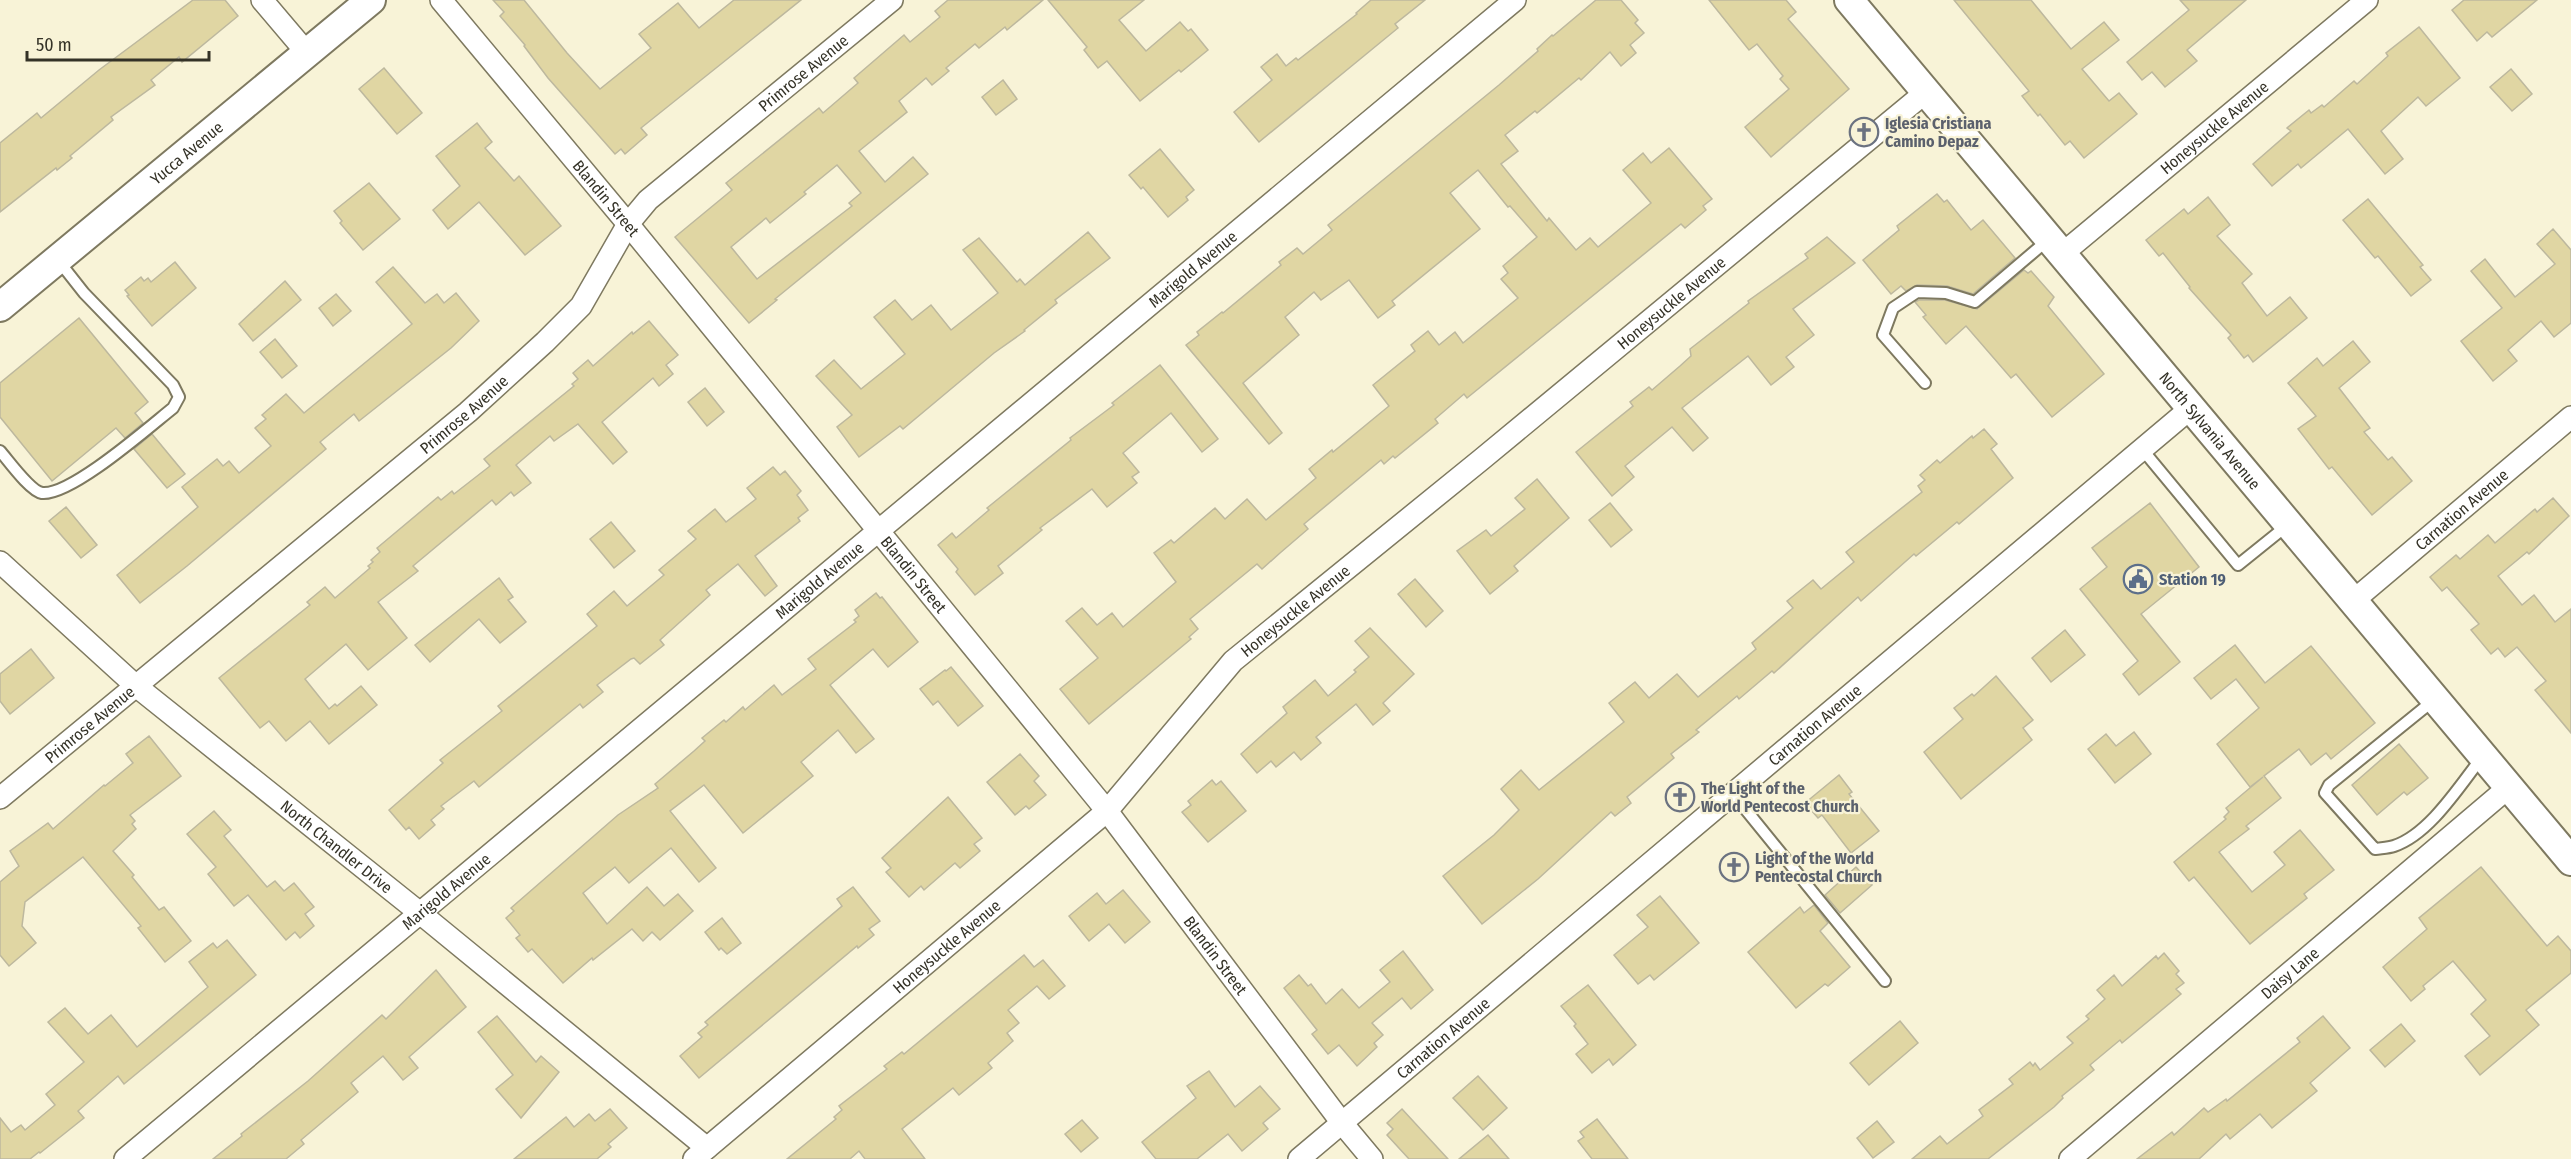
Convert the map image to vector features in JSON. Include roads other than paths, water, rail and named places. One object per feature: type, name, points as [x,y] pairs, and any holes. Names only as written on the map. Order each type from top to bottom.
[{"type":"main road","name":"Yucca Avenue","points":[[0,307],[371,0]]},
{"type":"main road","name":"North Sylvania Avenue","points":[[1850,0],[2571,861]]},
{"type":"street","points":[[262,0],[308,53]]},
{"type":"street","name":"Blandin Street","points":[[441,0],[628,224],[1107,811],[1342,1123],[1372,1159]]},
{"type":"street","name":"Primrose Avenue","points":[[0,798],[468,412],[546,342],[581,306],[628,224],[648,200],[892,0]]},
{"type":"street","name":"Marigold Avenue","points":[[125,1159],[1515,0]]},
{"type":"street","name":"Honeysuckle Avenue","points":[[2056,247],[2367,0]]},
{"type":"street","name":"Honeysuckle Avenue","points":[[701,1153],[1107,811],[1233,661],[1491,452],[1926,92]]},
{"type":"street","name":"Carnation Avenue","points":[[1299,1159],[2191,408]]},
{"type":"street","name":"Carnation Avenue","points":[[2353,601],[2571,417]]},
{"type":"street","name":"North Chandler Drive","points":[[0,562],[136,686],[420,913],[701,1153]]},
{"type":"street","name":"Daisy Lane","points":[[2070,1159],[2509,787]]},
{"type":"lane","points":[[1925,383],[1883,335],[1893,308],[1917,292],[1946,293],[1975,302],[2056,247]]},
{"type":"lane","points":[[0,451],[32,487],[42,493],[57,490],[78,481],[173,408],[178,397],[173,385],[84,293],[58,259]]},
{"type":"lane","points":[[2142,449],[2238,565],[2289,524]]},
{"type":"lane","points":[[2436,700],[2329,785],[2325,793],[2375,849],[2394,846],[2411,837],[2432,819],[2483,756]]},
{"type":"lane","points":[[1732,794],[1885,981]]},
{"type":"place","name":"Iglesia Cristiana Camino Depaz","points":[[1864,132]]},
{"type":"place","name":"Station 19","points":[[2138,579]]},
{"type":"place","name":"The Light of the World Pentecost Church","points":[[1680,797]]},
{"type":"place","name":"Light of the World Pentecostal Church","points":[[1734,867]]}]
